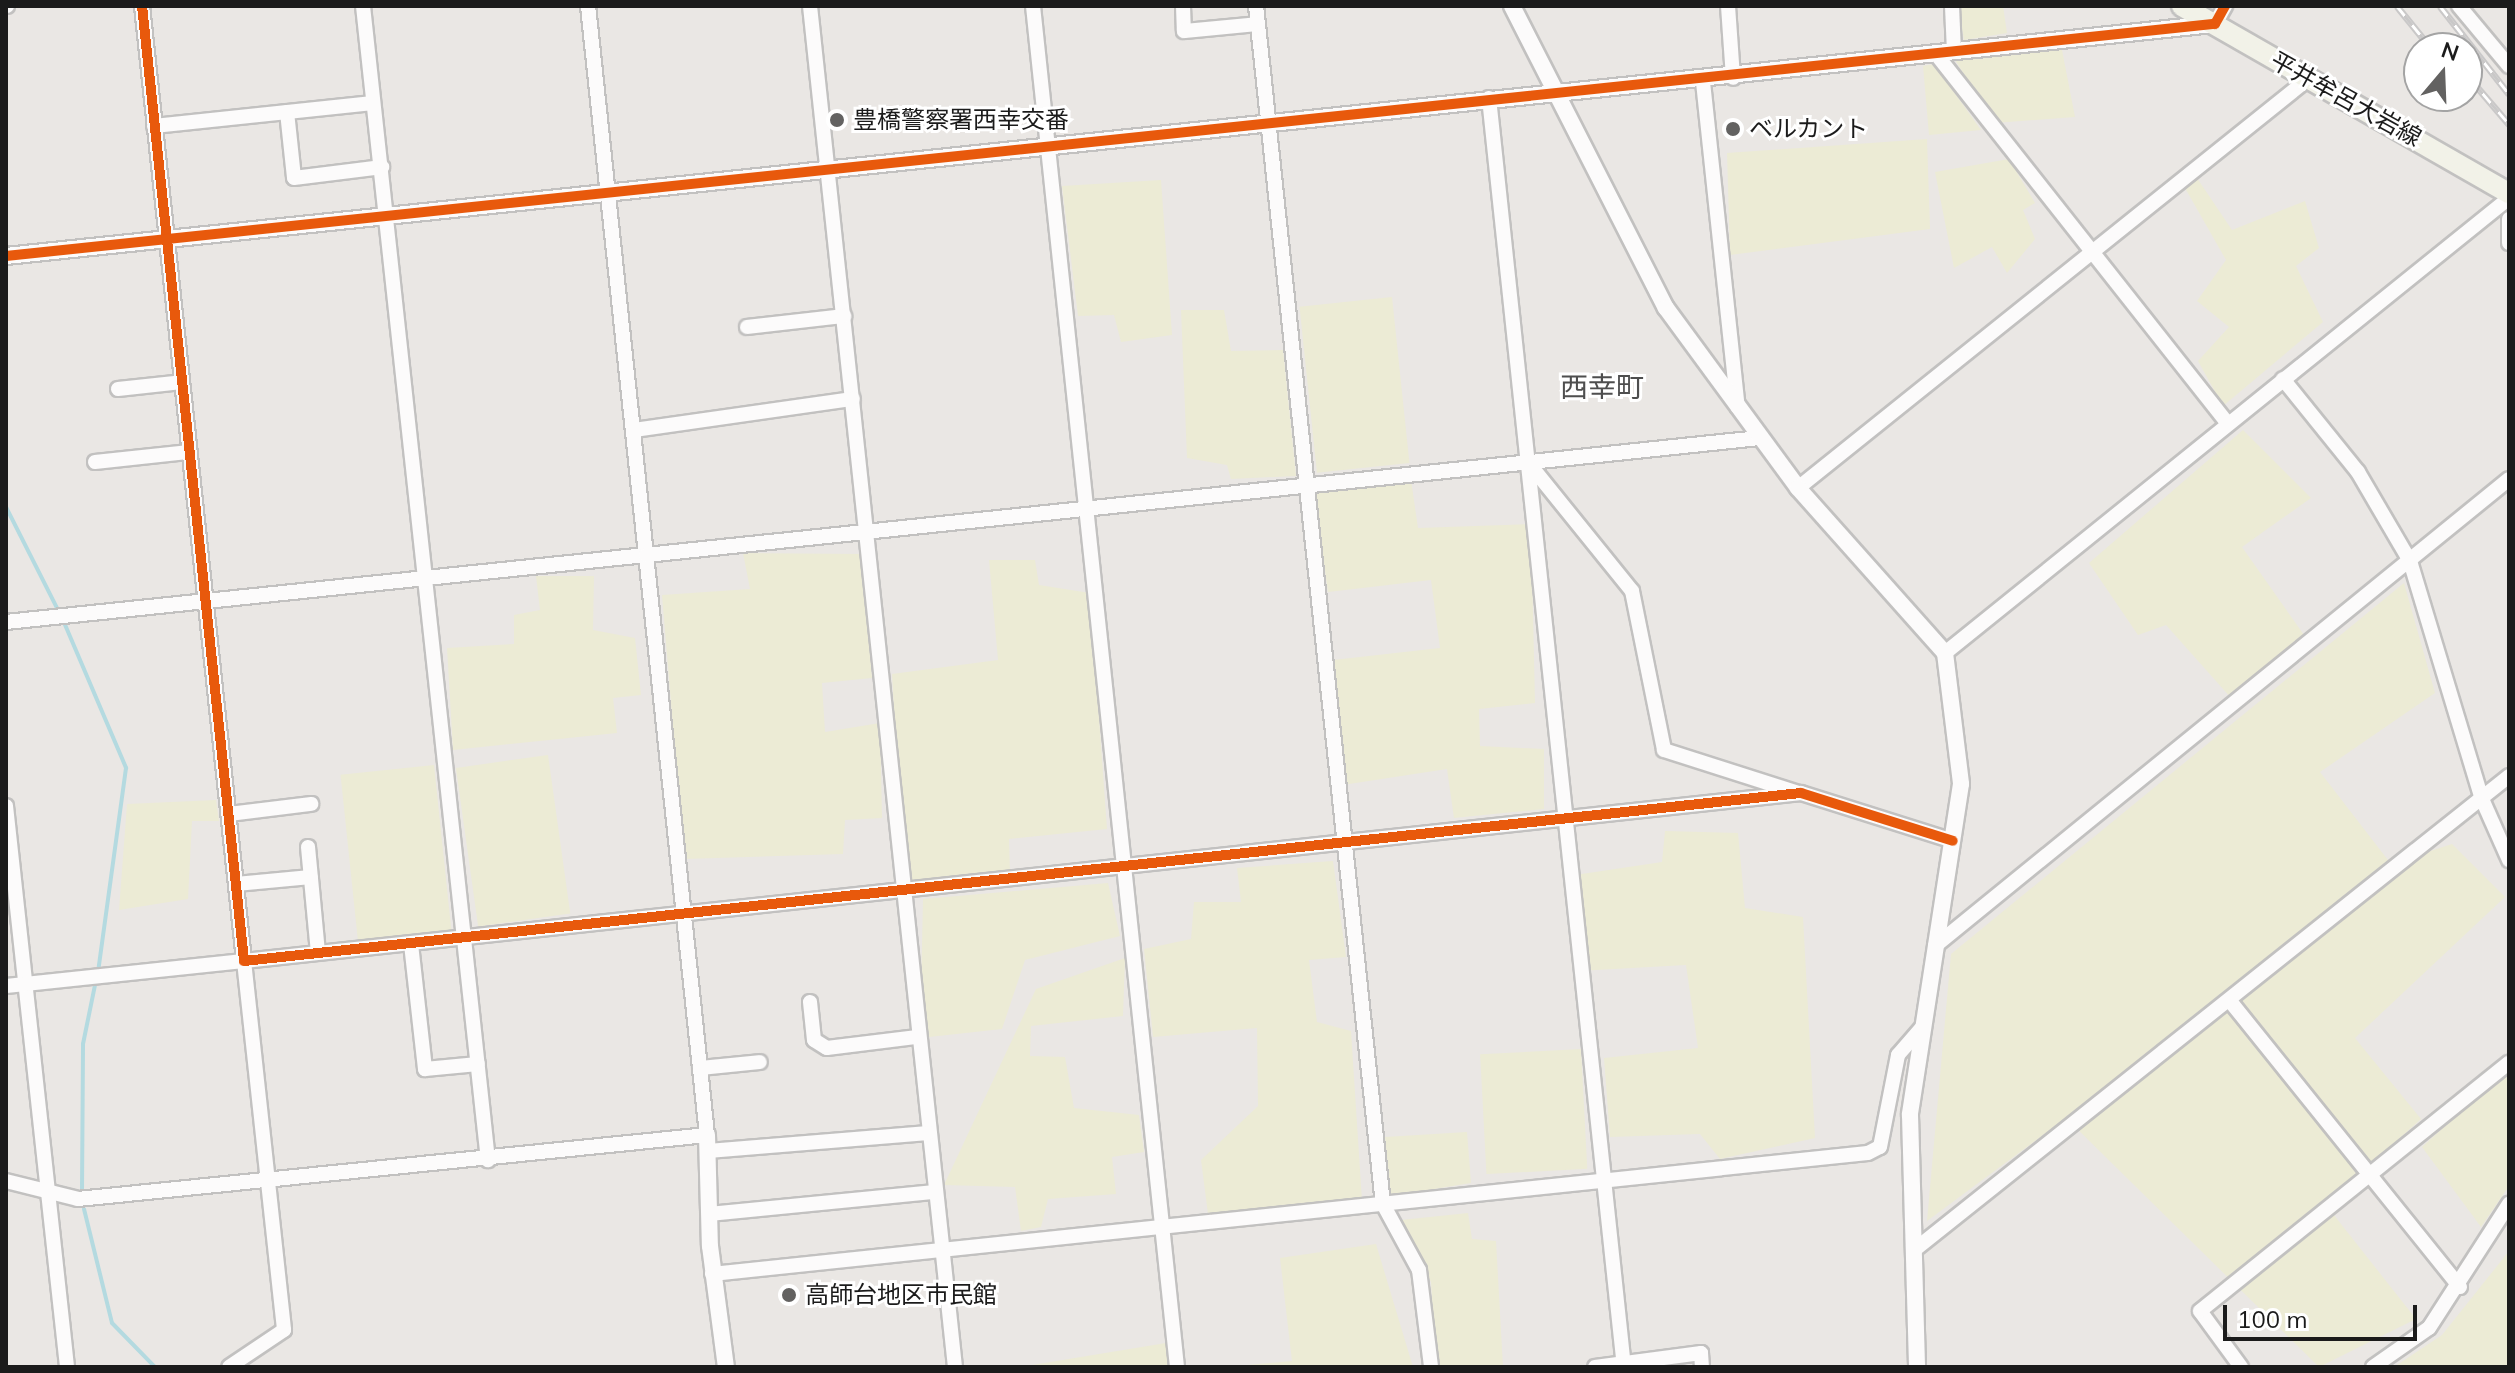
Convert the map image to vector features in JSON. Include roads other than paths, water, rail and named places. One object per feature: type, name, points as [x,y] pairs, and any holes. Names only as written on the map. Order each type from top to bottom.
[{"type":"main road","name":"平井牟呂大岩線","points":[[2182,6],[2509,195]]},
{"type":"street","points":[[142,6],[284,1330],[229,1367]]},
{"type":"street","points":[[363,6],[488,1160]]},
{"type":"street","points":[[588,6],[685,915],[708,1143],[712,1274],[726,1367]]},
{"type":"street","points":[[810,6],[868,531],[927,1133],[955,1367]]},
{"type":"street","points":[[1033,6],[1177,1367]]},
{"type":"street","points":[[1183,6],[1184,31],[1258,24]]},
{"type":"street","points":[[1256,6],[1383,1204],[1419,1270],[1431,1367]]},
{"type":"street","points":[[1512,6],[1551,91],[1666,308],[1798,488],[1945,653],[1960,726],[1953,841],[1921,1029],[1910,1115],[1917,1367]]},
{"type":"street","points":[[1728,6],[1733,78]]},
{"type":"street","points":[[1952,6],[1954,52]]},
{"type":"street","points":[[6,256],[1551,91],[1703,82],[2215,24],[2225,6]]},
{"type":"street","points":[[2462,7],[2509,66]]},
{"type":"street","points":[[1936,54],[2227,422]]},
{"type":"street","points":[[1798,488],[2308,79]]},
{"type":"street","points":[[1703,82],[1738,407]]},
{"type":"street","points":[[1489,98],[1624,1365]]},
{"type":"street","points":[[154,126],[373,103]]},
{"type":"street","points":[[287,112],[294,178],[382,167]]},
{"type":"street","points":[[1945,653],[2509,195]]},
{"type":"street","points":[[2509,219],[2509,243]]},
{"type":"street","points":[[747,327],[844,316]]},
{"type":"street","points":[[2283,379],[2358,472],[2410,561],[2482,799],[2509,860]]},
{"type":"street","points":[[118,389],[182,382]]},
{"type":"street","points":[[634,430],[853,399]]},
{"type":"street","points":[[6,622],[1760,438]]},
{"type":"street","points":[[95,462],[189,452]]},
{"type":"street","points":[[1527,461],[1632,591],[1664,750],[1953,841]]},
{"type":"street","points":[[1935,946],[2509,479]]},
{"type":"street","points":[[2488,496],[2509,491]]},
{"type":"street","points":[[1913,1251],[2509,776]]},
{"type":"street","points":[[6,986],[902,893],[1801,793]]},
{"type":"street","points":[[229,814],[311,804]]},
{"type":"street","points":[[6,806],[67,1367]]},
{"type":"street","points":[[308,847],[318,953]]},
{"type":"street","points":[[236,884],[311,877]]},
{"type":"street","points":[[411,944],[425,1069],[478,1064]]},
{"type":"street","points":[[2230,1001],[2460,1287]]},
{"type":"street","points":[[810,1002],[814,1040],[827,1048],[917,1037]]},
{"type":"street","points":[[712,1274],[1868,1153],[1880,1147],[1898,1055],[1921,1029]]},
{"type":"street","points":[[700,1068],[760,1062]]},
{"type":"street","points":[[2241,1367],[2200,1311],[2509,1063]]},
{"type":"street","points":[[6,1181],[78,1199],[488,1160],[708,1143],[927,1133]]},
{"type":"street","points":[[709,1214],[935,1192]]},
{"type":"street","points":[[2373,1367],[2429,1328],[2460,1287],[2509,1204]]},
{"type":"street","points":[[1595,1367],[1701,1353],[1702,1367]]},
{"type":"waterway","points":[[6,507],[59,612]]},
{"type":"waterway","points":[[63,620],[126,768],[98,972]]},
{"type":"waterway","points":[[82,1191],[83,1044],[96,980]]},
{"type":"waterway","points":[[84,1209],[112,1323],[155,1367]]},
{"type":"railway","points":[[2397,6],[2418,32]]},
{"type":"railway","points":[[2440,6],[2509,94]]},
{"type":"railway","points":[[2483,94],[2509,124]]},
{"type":"place","name":"豊橋警察署西幸交番","points":[[837,120]]},
{"type":"place","name":"ベルカント","points":[[1733,129]]},
{"type":"place","name":"高師台地区市民館","points":[[789,1295]]},
{"type":"district","name":"西幸町","points":[[1602,387]]}]
